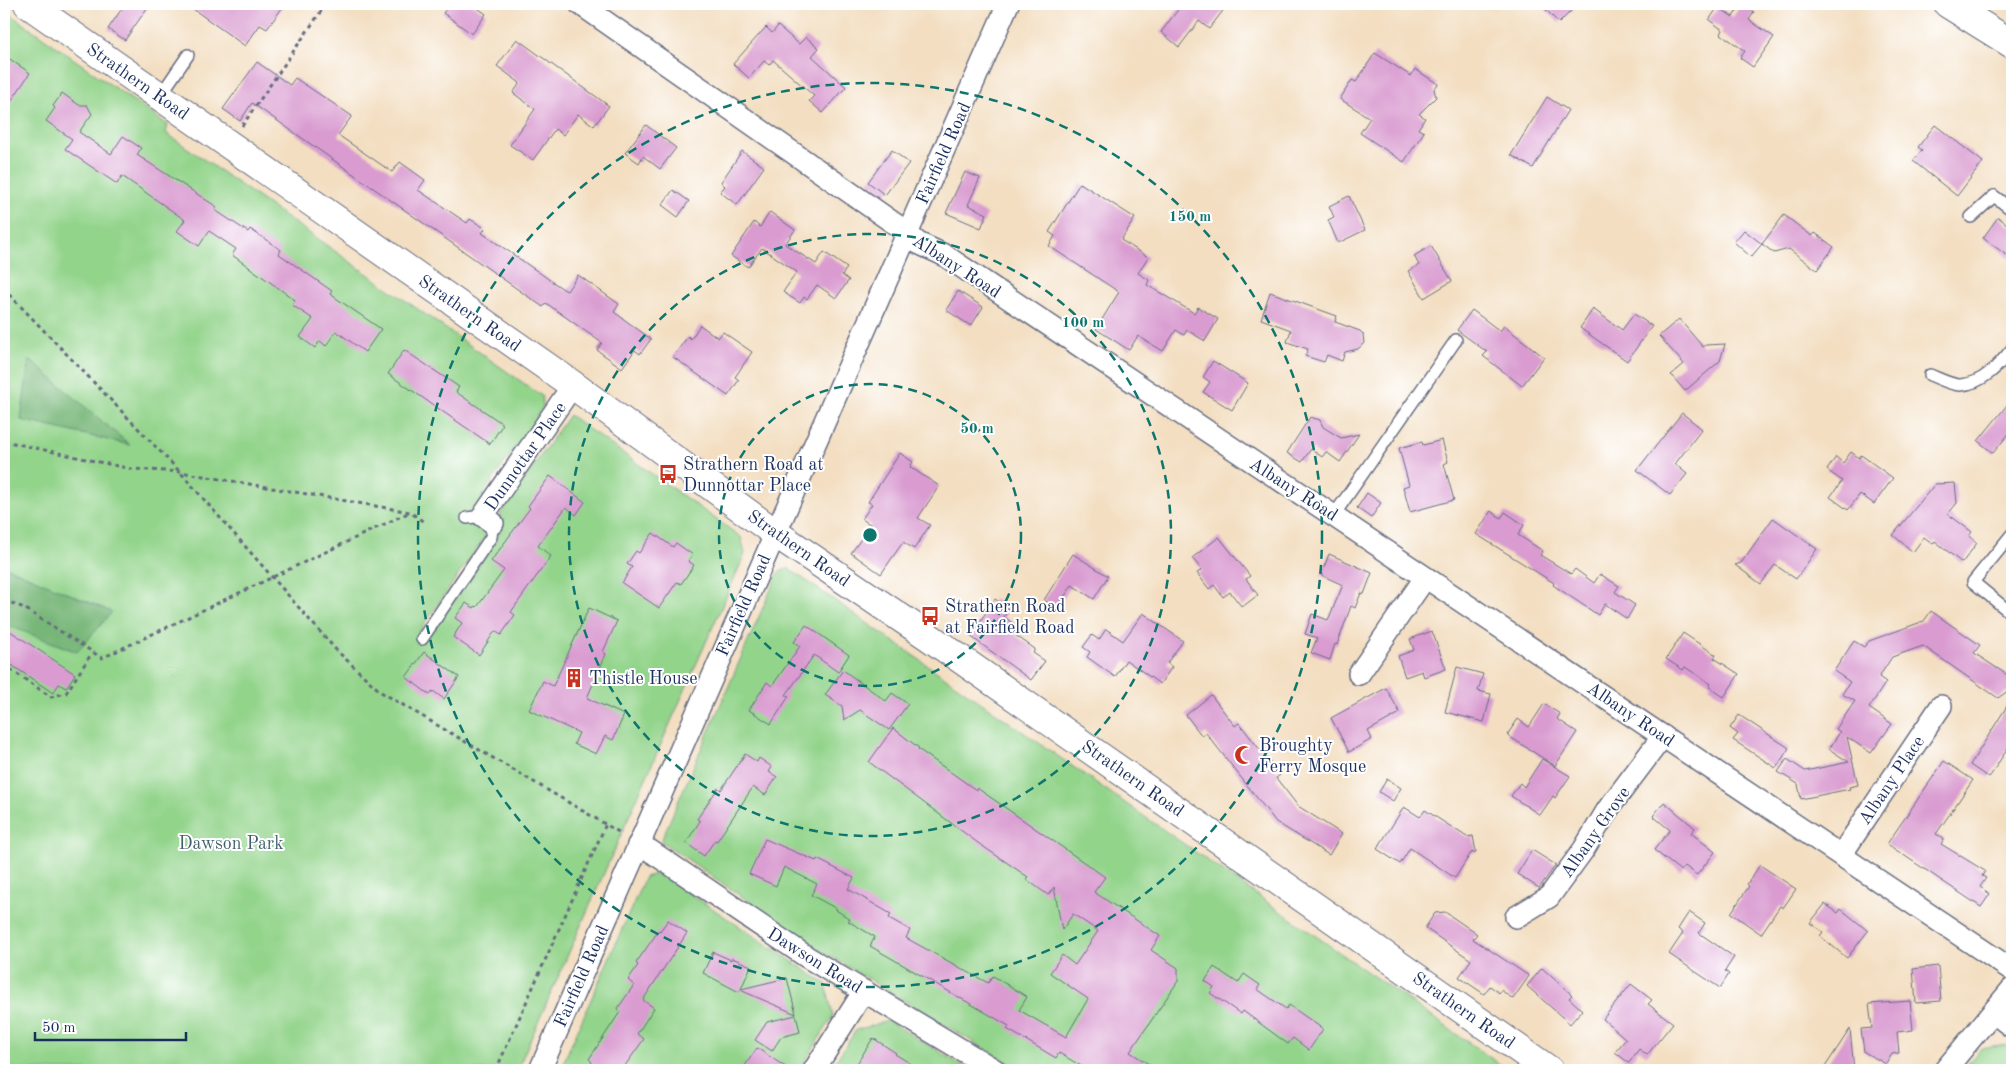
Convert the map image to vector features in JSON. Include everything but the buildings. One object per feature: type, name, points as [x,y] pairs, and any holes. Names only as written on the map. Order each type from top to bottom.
[{"type":"street","name":"Strathern Road","points":[[28,4],[573,385],[775,533],[930,637],[1550,1070]]},
{"type":"street","name":"Albany Road","points":[[580,4],[908,234],[918,243],[944,255],[1174,411],[1334,515],[1425,578],[2012,970]]},
{"type":"street","name":"Fairfield Road","points":[[540,1070],[1008,4]]},
{"type":"street","points":[[1948,4],[2012,44]]},
{"type":"street","name":"Dunnottar Place","points":[[481,519],[573,385]]},
{"type":"street","points":[[1359,674],[1425,578]]},
{"type":"street","name":"Albany Place","points":[[1841,855],[1941,706]]},
{"type":"street","name":"Albany Grove","points":[[1516,917],[1549,897],[1584,850],[1608,809],[1663,736]]},
{"type":"street","name":"Dawson Road","points":[[638,845],[657,855],[807,957],[995,1070]]},
{"type":"street","points":[[1945,1070],[2012,989]]},
{"type":"street","points":[[814,1070],[864,991]]},
{"type":"street","points":[[1993,1012],[2012,1027]]},
{"type":"lane","points":[[160,96],[188,55]]},
{"type":"lane","points":[[1972,217],[1994,196],[2012,210]]},
{"type":"lane","points":[[1334,515],[1456,340]]},
{"type":"lane","points":[[1930,375],[1960,385],[1983,378],[1996,368],[2012,350]]},
{"type":"lane","points":[[422,640],[491,537],[481,519]]},
{"type":"lane","points":[[2012,534],[1973,582],[2012,614]]},
{"type":"path","points":[[229,145],[326,4]]},
{"type":"path","points":[[4,289],[180,472],[274,576],[337,651],[382,692],[606,824],[638,845]]},
{"type":"path","points":[[4,441],[131,469],[180,472],[410,512],[424,522]]},
{"type":"path","points":[[4,600],[24,608],[102,658],[410,512]]},
{"type":"path","points":[[4,665],[51,697],[66,693],[92,653]]},
{"type":"path","points":[[496,1070],[606,824]]},
{"type":"green space","name":"Dawson Park","points":[[4,10],[168,125],[166,133],[542,396],[543,408],[483,494],[487,534],[415,637],[435,628],[496,540],[501,513],[569,415],[741,537],[745,554],[517,1070],[4,1070]]},
{"type":"green space","points":[[29,359],[130,445],[21,420]]},
{"type":"green space","points":[[4,566],[112,612],[77,652],[4,624]]},
{"type":"green space","points":[[788,568],[1508,1070],[1020,1070],[815,947],[661,841],[778,573]]},
{"type":"green space","points":[[659,873],[826,984],[833,1017],[799,1070],[560,1070],[645,877]]},
{"type":"green space","points":[[888,1021],[970,1070],[830,1070],[856,1030]]},
{"type":"green space","points":[[2012,1044],[2012,1070],[1963,1070],[1980,1049]]},
{"type":"place","name":"Strathern Road at Dunnottar Place","points":[[668,474]]},
{"type":"place","name":"Strathern Road at Fairfield Road","points":[[930,616]]},
{"type":"place","name":"Thistle House","points":[[574,678]]},
{"type":"place","name":"Broughty Ferry Mosque","points":[[1244,755]]}]
